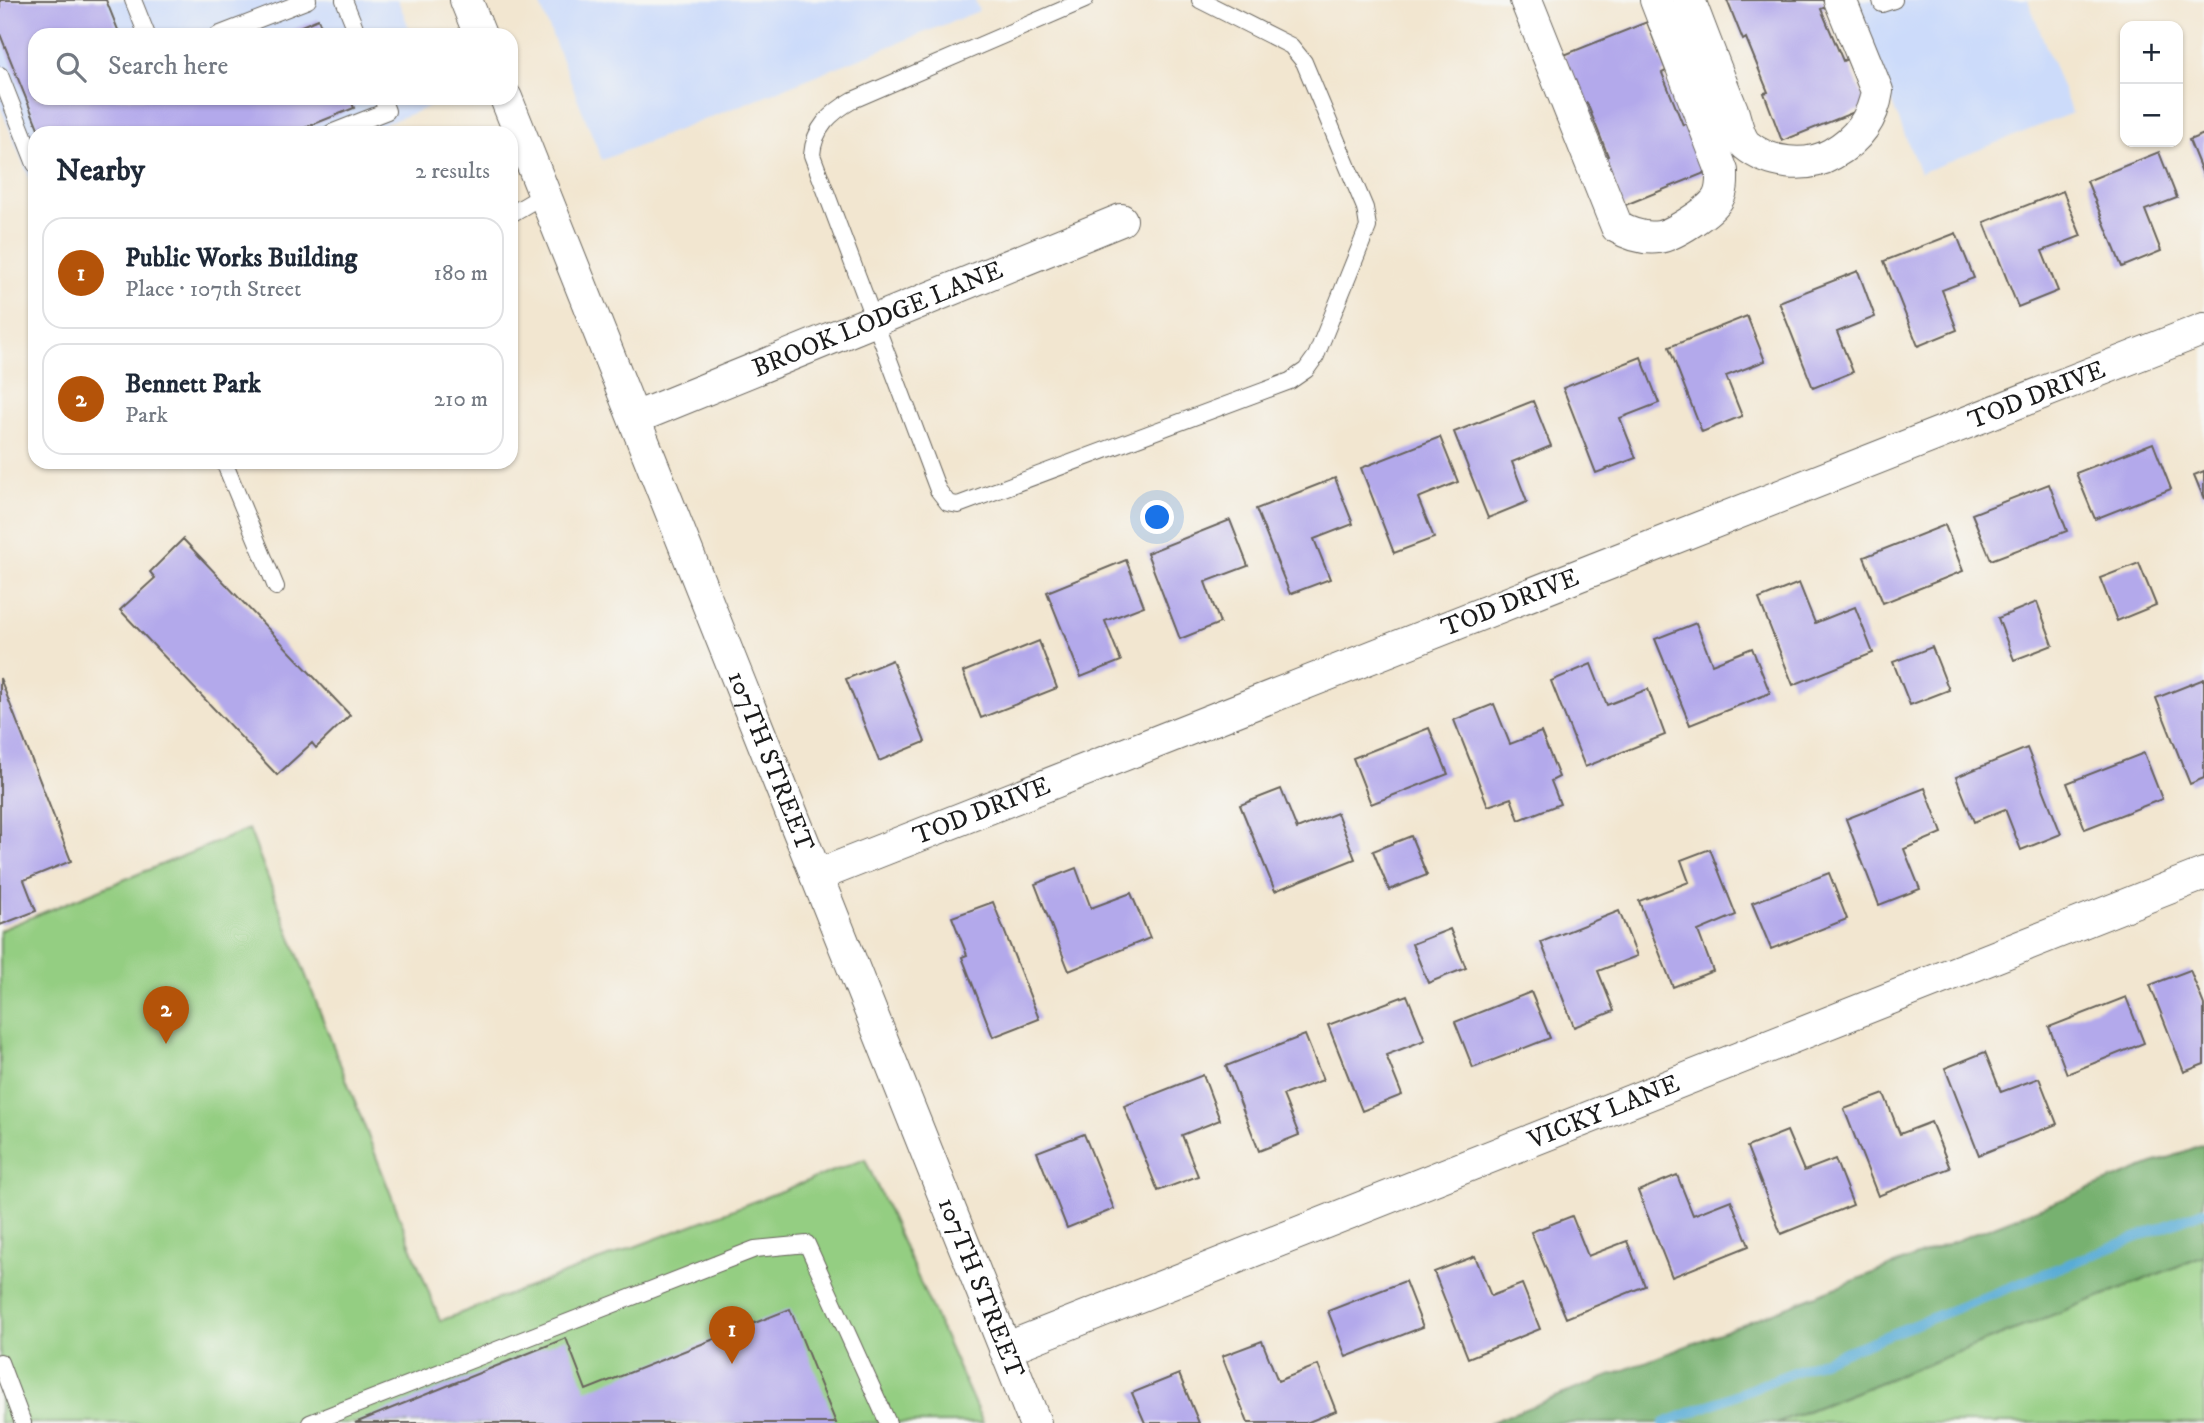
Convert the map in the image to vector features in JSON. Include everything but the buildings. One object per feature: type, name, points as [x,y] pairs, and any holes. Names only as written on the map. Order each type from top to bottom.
[{"type":"street","points":[[466,0],[477,28]]},
{"type":"street","points":[[1526,0],[1617,227],[1628,234],[1660,237],[1702,213],[1717,200],[1723,186],[1722,171],[1656,0]]},
{"type":"street","points":[[1689,0],[1744,143],[1776,160],[1795,163],[1811,162],[1829,156],[1848,145],[1863,128],[1873,108],[1877,91],[1840,0]]},
{"type":"street","name":"107TH STREET","points":[[509,105],[517,126]]},
{"type":"street","name":"107TH STREET","points":[[518,128],[1035,1423]]},
{"type":"street","name":"BROOK LODGE LANE","points":[[635,418],[1121,220]]},
{"type":"street","name":"TOD DRIVE","points":[[816,876],[2204,329]]},
{"type":"street","name":"VICKY LANE","points":[[1005,1349],[2204,874]]},
{"type":"lane","points":[[133,0],[144,28]]},
{"type":"lane","points":[[236,28],[308,0]]},
{"type":"lane","points":[[344,0],[355,28]]},
{"type":"lane","points":[[1085,0],[853,100],[835,110],[821,126],[813,141],[812,155],[873,321],[938,491],[948,503],[958,505],[1290,381],[1306,370],[1316,356],[1361,247],[1367,227],[1365,208],[1304,62],[1291,46],[1200,0]]},
{"type":"lane","points":[[1881,0],[1882,4],[1894,0]]},
{"type":"lane","points":[[0,75],[28,146]]},
{"type":"lane","points":[[349,126],[387,111],[385,105]]},
{"type":"lane","points":[[518,210],[545,194]]},
{"type":"lane","points":[[227,469],[276,587]]},
{"type":"lane","points":[[310,1423],[755,1249],[807,1244],[888,1423]]},
{"type":"lane","points":[[0,1362],[23,1423]]},
{"type":"shaded area","points":[[0,0],[398,0],[409,28],[28,28],[28,105],[434,105],[379,126],[28,126],[28,175],[0,106]]},
{"type":"shaded area","points":[[538,0],[975,0],[979,11],[602,160]]},
{"type":"shaded area","points":[[1851,0],[2028,0],[2072,113],[1920,173]]},
{"type":"green space","points":[[249,829],[440,1321],[865,1159],[983,1423],[0,1423],[0,930]]},
{"type":"green space","points":[[2204,1144],[2204,1256],[1776,1423],[1489,1423]]},
{"type":"green space","points":[[2204,1256],[2204,1423],[1776,1423]]},
{"type":"waterway","points":[[1664,1423],[2204,1211]]},
{"type":"place","name":"Bennett Park","points":[[166,1044]]},
{"type":"place","name":"Public Works Building","points":[[732,1364]]}]
